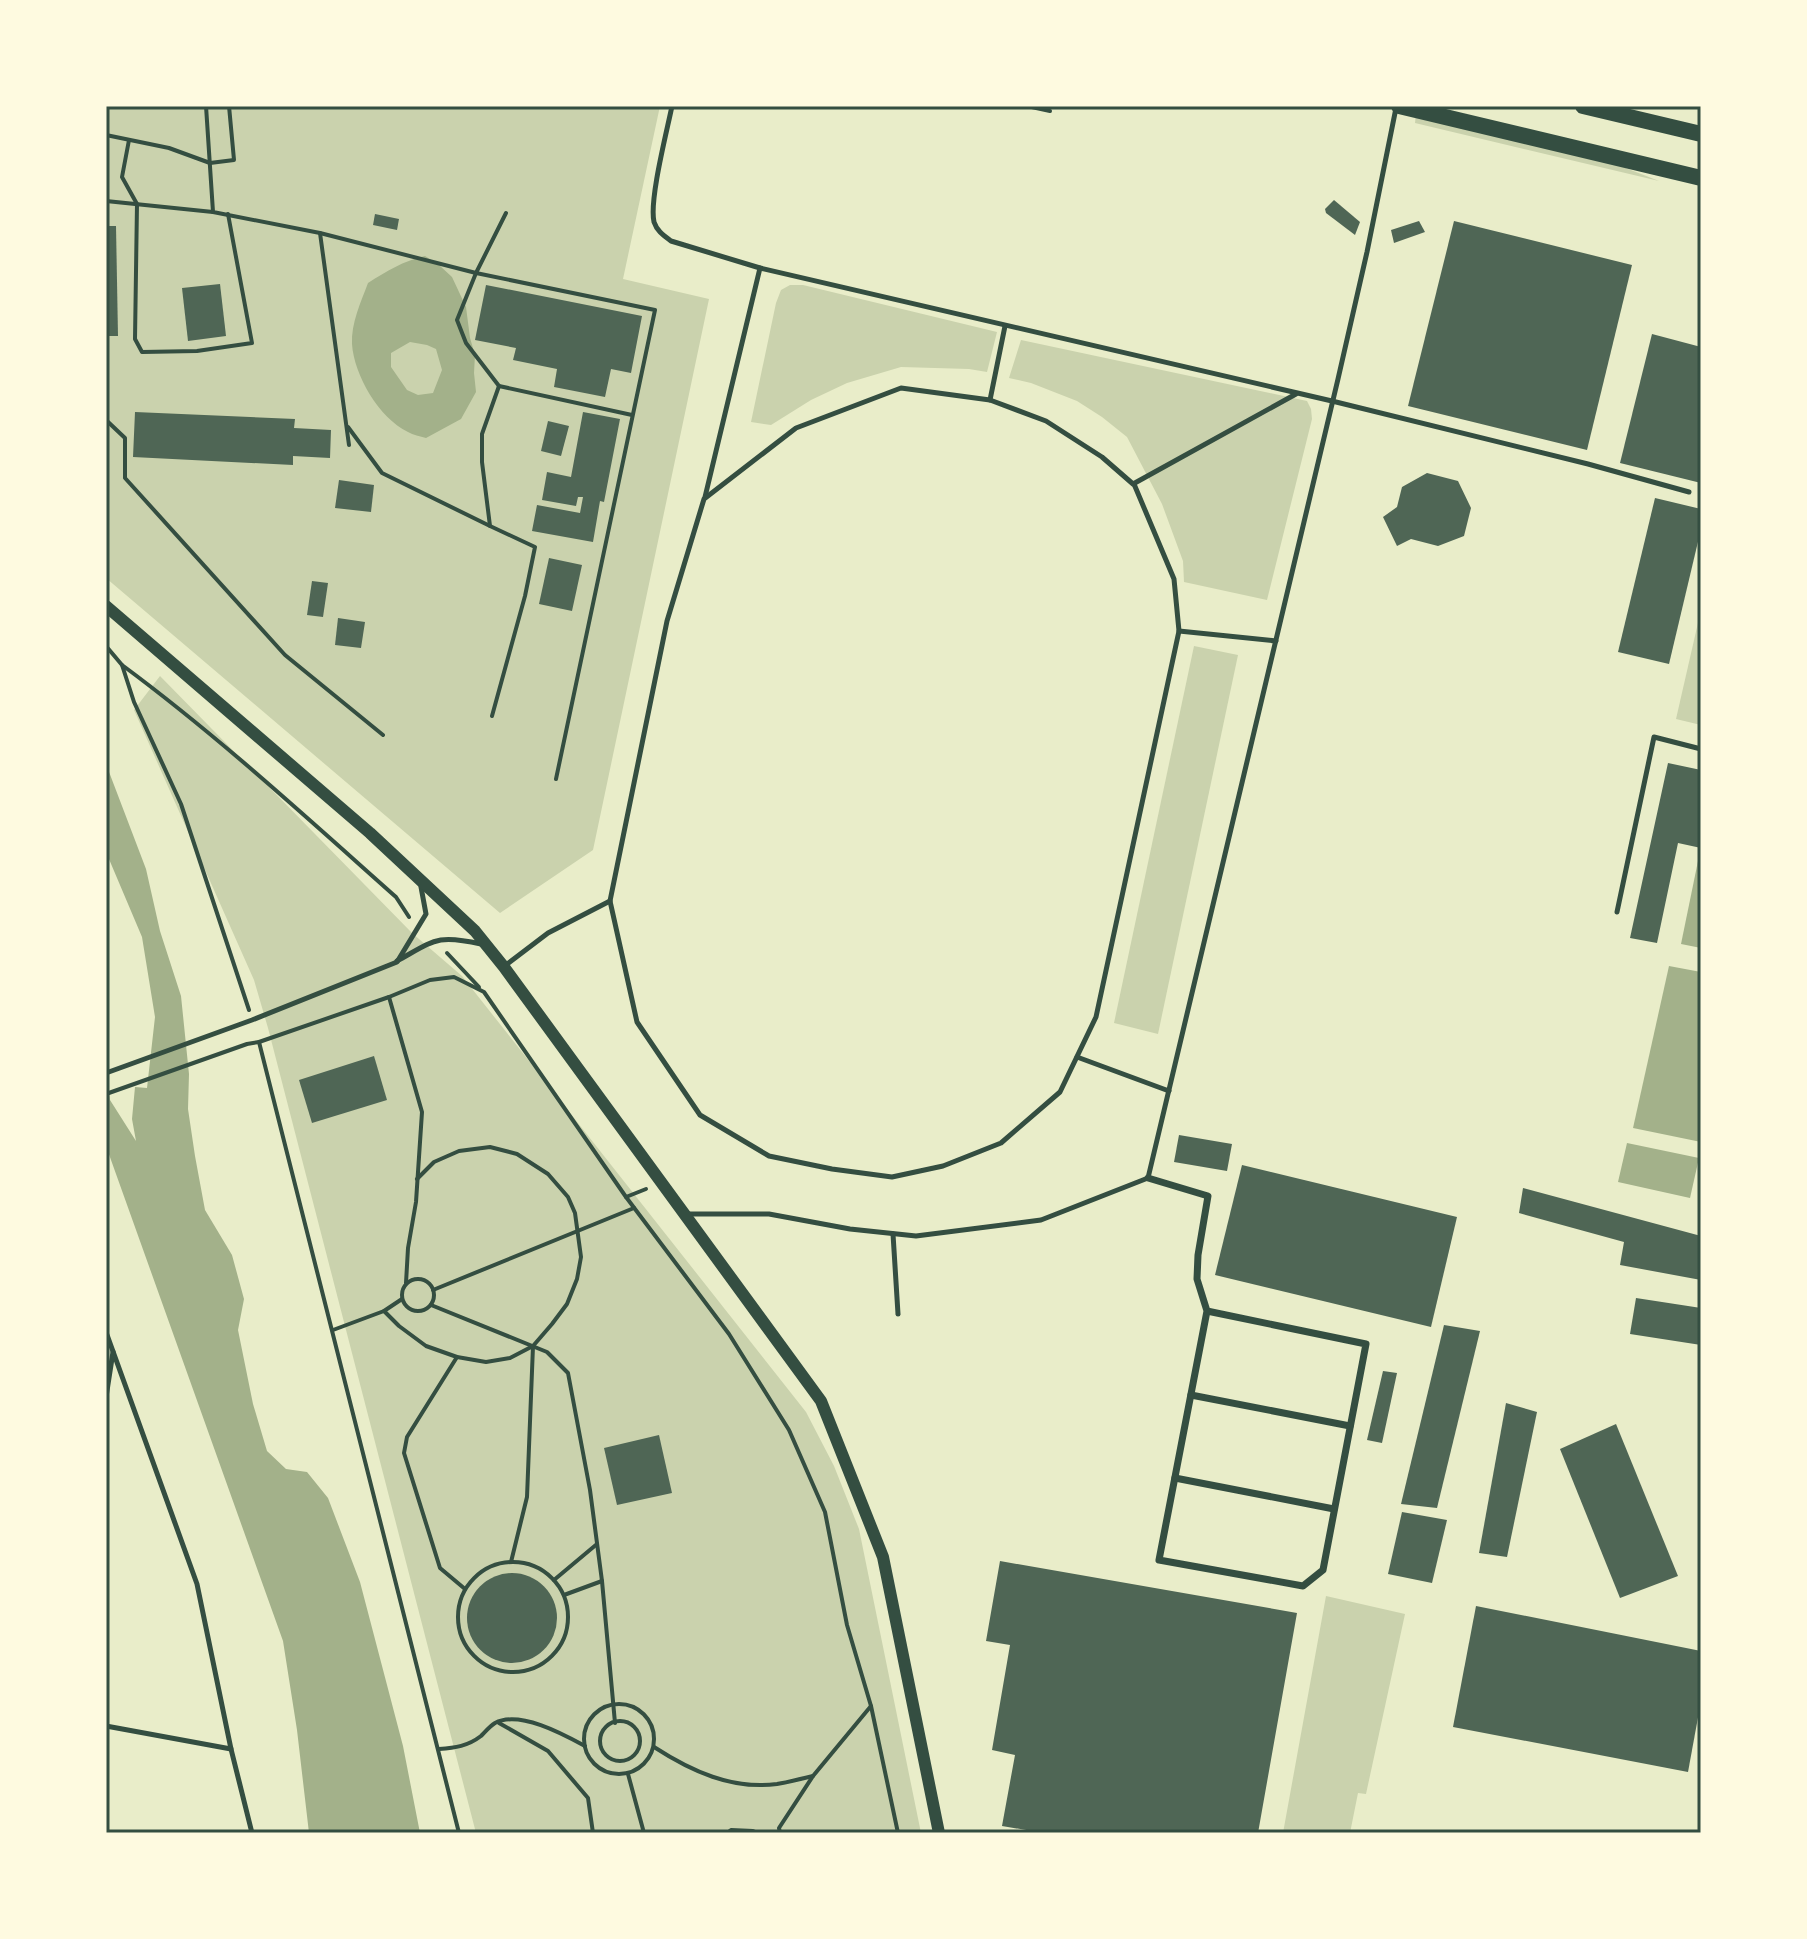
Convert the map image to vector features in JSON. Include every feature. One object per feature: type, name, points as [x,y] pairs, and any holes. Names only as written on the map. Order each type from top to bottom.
[{"type":"highway","points":[[1398,106],[1701,178]]},
{"type":"highway","points":[[1583,106],[1701,134]]},
{"type":"street","points":[[106,606],[370,833],[475,931],[821,1401],[883,1557],[939,1833]]},
{"type":"street","points":[[1148,1178],[1208,1196],[1197,1279],[1207,1311],[1159,1560],[1303,1586],[1323,1570],[1366,1344],[1207,1311]]},
{"type":"street","points":[[1191,1395],[1350,1426]]},
{"type":"street","points":[[1175,1478],[1334,1509]]},
{"type":"lane","points":[[672,106],[655,194],[654,220],[659,232],[671,241],[760,268],[1332,401],[1689,492]]},
{"type":"lane","points":[[686,1214],[769,1214],[850,1229],[916,1236],[1041,1220],[1148,1178],[1367,252],[1398,106]]},
{"type":"lane","points":[[704,499],[796,428],[901,388],[990,400],[1046,421],[1102,457],[1133,484],[1174,579],[1179,631],[1096,1017],[1060,1092],[1001,1143],[943,1166],[892,1177],[769,1156],[700,1115],[637,1022],[610,901],[667,621],[704,499],[760,268]]},
{"type":"lane","points":[[990,400],[1005,326]]},
{"type":"lane","points":[[1133,484],[1296,394]]},
{"type":"lane","points":[[1179,631],[1276,641]]},
{"type":"lane","points":[[1617,912],[1654,737],[1701,749]]},
{"type":"lane","points":[[397,962],[426,914],[420,879]]},
{"type":"lane","points":[[504,967],[548,933],[610,901]]},
{"type":"lane","points":[[106,1073],[252,1020],[397,962],[441,938],[485,945]]},
{"type":"lane","points":[[1077,1057],[1169,1091]]},
{"type":"lane","points":[[893,1234],[898,1314]]},
{"type":"lane","points":[[106,1332],[197,1584],[252,1833]]},
{"type":"lane","points":[[106,1397],[113,1351]]},
{"type":"lane","points":[[106,1726],[231,1749]]},
{"type":"path","points":[[206,106],[213,212]]},
{"type":"path","points":[[106,135],[169,148],[210,163],[234,160],[229,106]]},
{"type":"path","points":[[1027,106],[1050,111]]},
{"type":"path","points":[[129,140],[122,177],[137,204],[135,339],[142,352],[197,351],[252,343],[228,214]]},
{"type":"path","points":[[106,201],[228,214],[320,233],[476,273],[655,310],[556,779]]},
{"type":"path","points":[[506,213],[457,320],[466,343],[499,386],[632,415]]},
{"type":"path","points":[[320,233],[349,445]]},
{"type":"path","points":[[490,526],[482,462],[482,434],[499,386]]},
{"type":"path","points":[[106,420],[125,438],[125,478],[285,655],[383,735]]},
{"type":"path","points":[[346,424],[382,473],[535,547],[492,716]]},
{"type":"path","points":[[106,646],[122,665],[171,701],[396,897],[417,928]]},
{"type":"path","points":[[122,665],[134,702],[181,804],[252,1020]]},
{"type":"path","points":[[435,941],[484,992],[634,1208],[729,1334],[789,1430],[825,1512],[847,1625],[871,1706],[898,1833]]},
{"type":"path","points":[[106,1094],[389,997],[430,980],[454,977],[484,992]]},
{"type":"path","points":[[389,997],[422,1112],[416,1202],[406,1283],[401,1294],[404,1304],[412,1310],[423,1310],[431,1305],[433,1290],[427,1281],[422,1278],[406,1283]]},
{"type":"path","points":[[259,1042],[459,1833]]},
{"type":"path","points":[[384,1311],[426,1346],[457,1357],[486,1362],[510,1358],[533,1346],[567,1304],[577,1279],[581,1257],[575,1213],[568,1197],[548,1174],[517,1154],[490,1147],[459,1151],[434,1162],[417,1179]]},
{"type":"path","points":[[433,1290],[634,1208]]},
{"type":"path","points":[[333,1330],[384,1311],[402,1299]]},
{"type":"path","points":[[431,1305],[547,1352],[568,1373],[590,1490],[615,1723]]},
{"type":"path","points":[[511,1562],[527,1497],[533,1346]]},
{"type":"path","points":[[457,1357],[407,1437],[404,1453],[440,1568],[465,1589]]},
{"type":"path","points":[[554,1580],[597,1544]]},
{"type":"path","points":[[511,1562],[539,1568],[554,1580],[564,1595],[569,1613],[567,1632],[559,1649],[546,1662],[529,1670],[511,1673],[485,1665],[465,1647],[458,1630],[457,1612],[461,1594],[472,1579],[486,1568],[511,1562]]},
{"type":"path","points":[[564,1595],[602,1581]]},
{"type":"path","points":[[613,1704],[636,1708],[652,1724],[655,1736],[650,1758],[643,1766],[622,1775],[600,1769],[585,1750],[586,1726],[602,1708],[613,1704]]},
{"type":"path","points":[[780,1833],[779,1828],[813,1776],[871,1706]]},
{"type":"path","points":[[439,1749],[459,1747],[477,1739],[497,1722],[522,1719],[561,1732],[585,1746]]},
{"type":"path","points":[[497,1722],[548,1751],[588,1798],[593,1833]]},
{"type":"path","points":[[628,1722],[640,1736],[639,1749],[624,1761],[611,1759],[602,1749],[604,1729],[608,1724],[615,1723],[628,1722]]},
{"type":"path","points":[[654,1747],[696,1772],[733,1783],[775,1784],[813,1776]]},
{"type":"path","points":[[628,1773],[644,1833]]},
{"type":"path","points":[[727,1833],[731,1830],[758,1833]]},
{"type":"shaded area","points":[[106,106],[660,106],[623,279],[709,299],[593,850],[500,913],[106,578]]},
{"type":"shaded area","points":[[1416,113],[1613,163],[1659,181],[1415,123]]},
{"type":"shaded area","points":[[425,256],[452,277],[466,307],[475,355],[476,392],[461,419],[426,438],[397,425],[378,406],[363,382],[352,344],[355,320],[368,283]],"holes":[[[410,342],[436,349],[442,370],[433,393],[418,395],[407,390],[391,367],[391,353]]]},
{"type":"shaded area","points":[[790,285],[803,285],[997,332],[987,372],[901,367],[847,383],[811,400],[771,425],[751,422],[776,303],[781,290]]},
{"type":"shaded area","points":[[1021,340],[1307,401],[1312,419],[1267,600],[1184,582],[1183,561],[1162,504],[1127,437],[1077,401],[1009,378]]},
{"type":"shaded area","points":[[1701,614],[1701,725],[1676,719]]},
{"type":"shaded area","points":[[1194,646],[1238,655],[1158,1034],[1114,1023]]},
{"type":"shaded area","points":[[160,676],[412,933],[462,976],[806,1412],[834,1466],[859,1529],[921,1833],[476,1833],[254,980],[134,710]]},
{"type":"shaded area","points":[[106,764],[146,869],[160,931],[181,996],[189,1074],[188,1109],[195,1156],[205,1210],[232,1255],[244,1299],[238,1330],[253,1404],[267,1451],[286,1469],[307,1472],[328,1498],[360,1582],[403,1746],[420,1833],[309,1833],[283,1641],[106,1146],[106,1063],[110,1100],[136,1141],[132,1119],[135,1087],[147,1088],[155,1017],[142,937],[106,852]]},
{"type":"shaded area","points":[[1698,861],[1701,861],[1701,948],[1681,944]]},
{"type":"shaded area","points":[[1669,966],[1701,972],[1701,1142],[1633,1128]]},
{"type":"shaded area","points":[[1627,1143],[1699,1158],[1690,1198],[1618,1182]]},
{"type":"shaded area","points":[[1326,1596],[1405,1614],[1366,1794],[1358,1793],[1350,1833],[1283,1833]]},
{"type":"building","points":[[1334,200],[1360,222],[1355,235],[1326,213],[1325,209]]},
{"type":"building","points":[[375,214],[399,219],[397,230],[373,225]]},
{"type":"building","points":[[1419,221],[1425,232],[1394,243],[1391,230]]},
{"type":"building","points":[[1454,221],[1632,265],[1587,450],[1408,406]]},
{"type":"building","points":[[106,226],[116,226],[118,336],[106,336]]},
{"type":"building","points":[[220,284],[226,336],[188,341],[182,288]]},
{"type":"building","points":[[486,285],[642,316],[631,373],[611,369],[605,397],[554,387],[557,369],[513,360],[516,348],[475,340]]},
{"type":"building","points":[[1652,334],[1701,347],[1701,483],[1620,463]]},
{"type":"building","points":[[135,412],[295,419],[294,428],[331,430],[330,458],[293,456],[293,465],[133,457]]},
{"type":"building","points":[[583,412],[620,419],[593,542],[532,531],[537,505],[580,513],[583,497],[578,497],[576,506],[542,500],[547,472],[571,477]]},
{"type":"building","points":[[548,421],[569,426],[561,456],[541,451]]},
{"type":"building","points":[[1427,473],[1458,481],[1471,508],[1464,536],[1438,546],[1411,539],[1397,546],[1383,517],[1397,507],[1402,487]]},
{"type":"building","points":[[339,480],[374,485],[371,512],[335,508]]},
{"type":"building","points":[[1655,498],[1701,509],[1701,529],[1669,664],[1618,652]]},
{"type":"building","points":[[549,558],[582,565],[572,611],[539,604]]},
{"type":"building","points":[[312,581],[328,583],[323,617],[307,615]]},
{"type":"building","points":[[338,618],[365,622],[361,648],[335,645]]},
{"type":"building","points":[[1668,763],[1701,770],[1701,848],[1678,843],[1657,943],[1630,938]]},
{"type":"building","points":[[374,1056],[387,1100],[312,1123],[299,1080]]},
{"type":"building","points":[[1179,1135],[1232,1144],[1227,1171],[1174,1162]]},
{"type":"building","points":[[1242,1165],[1457,1217],[1431,1327],[1215,1275]]},
{"type":"building","points":[[1523,1188],[1701,1236],[1701,1280],[1620,1265],[1624,1242],[1519,1213]]},
{"type":"building","points":[[1636,1298],[1701,1308],[1701,1345],[1630,1334]]},
{"type":"building","points":[[1444,1325],[1480,1331],[1437,1508],[1401,1504]]},
{"type":"building","points":[[1383,1371],[1397,1373],[1382,1443],[1367,1440]]},
{"type":"building","points":[[1506,1403],[1537,1412],[1507,1557],[1479,1553]]},
{"type":"building","points":[[1616,1424],[1678,1576],[1620,1598],[1560,1449]]},
{"type":"building","points":[[659,1435],[672,1493],[617,1505],[604,1448]]},
{"type":"building","points":[[1402,1512],[1447,1520],[1432,1583],[1388,1574]]},
{"type":"building","points":[[1000,1561],[1297,1613],[1258,1833],[1044,1833],[1002,1826],[1015,1755],[992,1750],[1010,1645],[986,1641]]},
{"type":"building","points":[[512,1573],[529,1576],[544,1586],[554,1601],[557,1618],[554,1635],[544,1650],[529,1660],[512,1663],[495,1660],[480,1650],[470,1635],[467,1618],[470,1601],[480,1586],[495,1576]]},
{"type":"building","points":[[1476,1606],[1701,1651],[1701,1701],[1688,1772],[1453,1727]]}]
